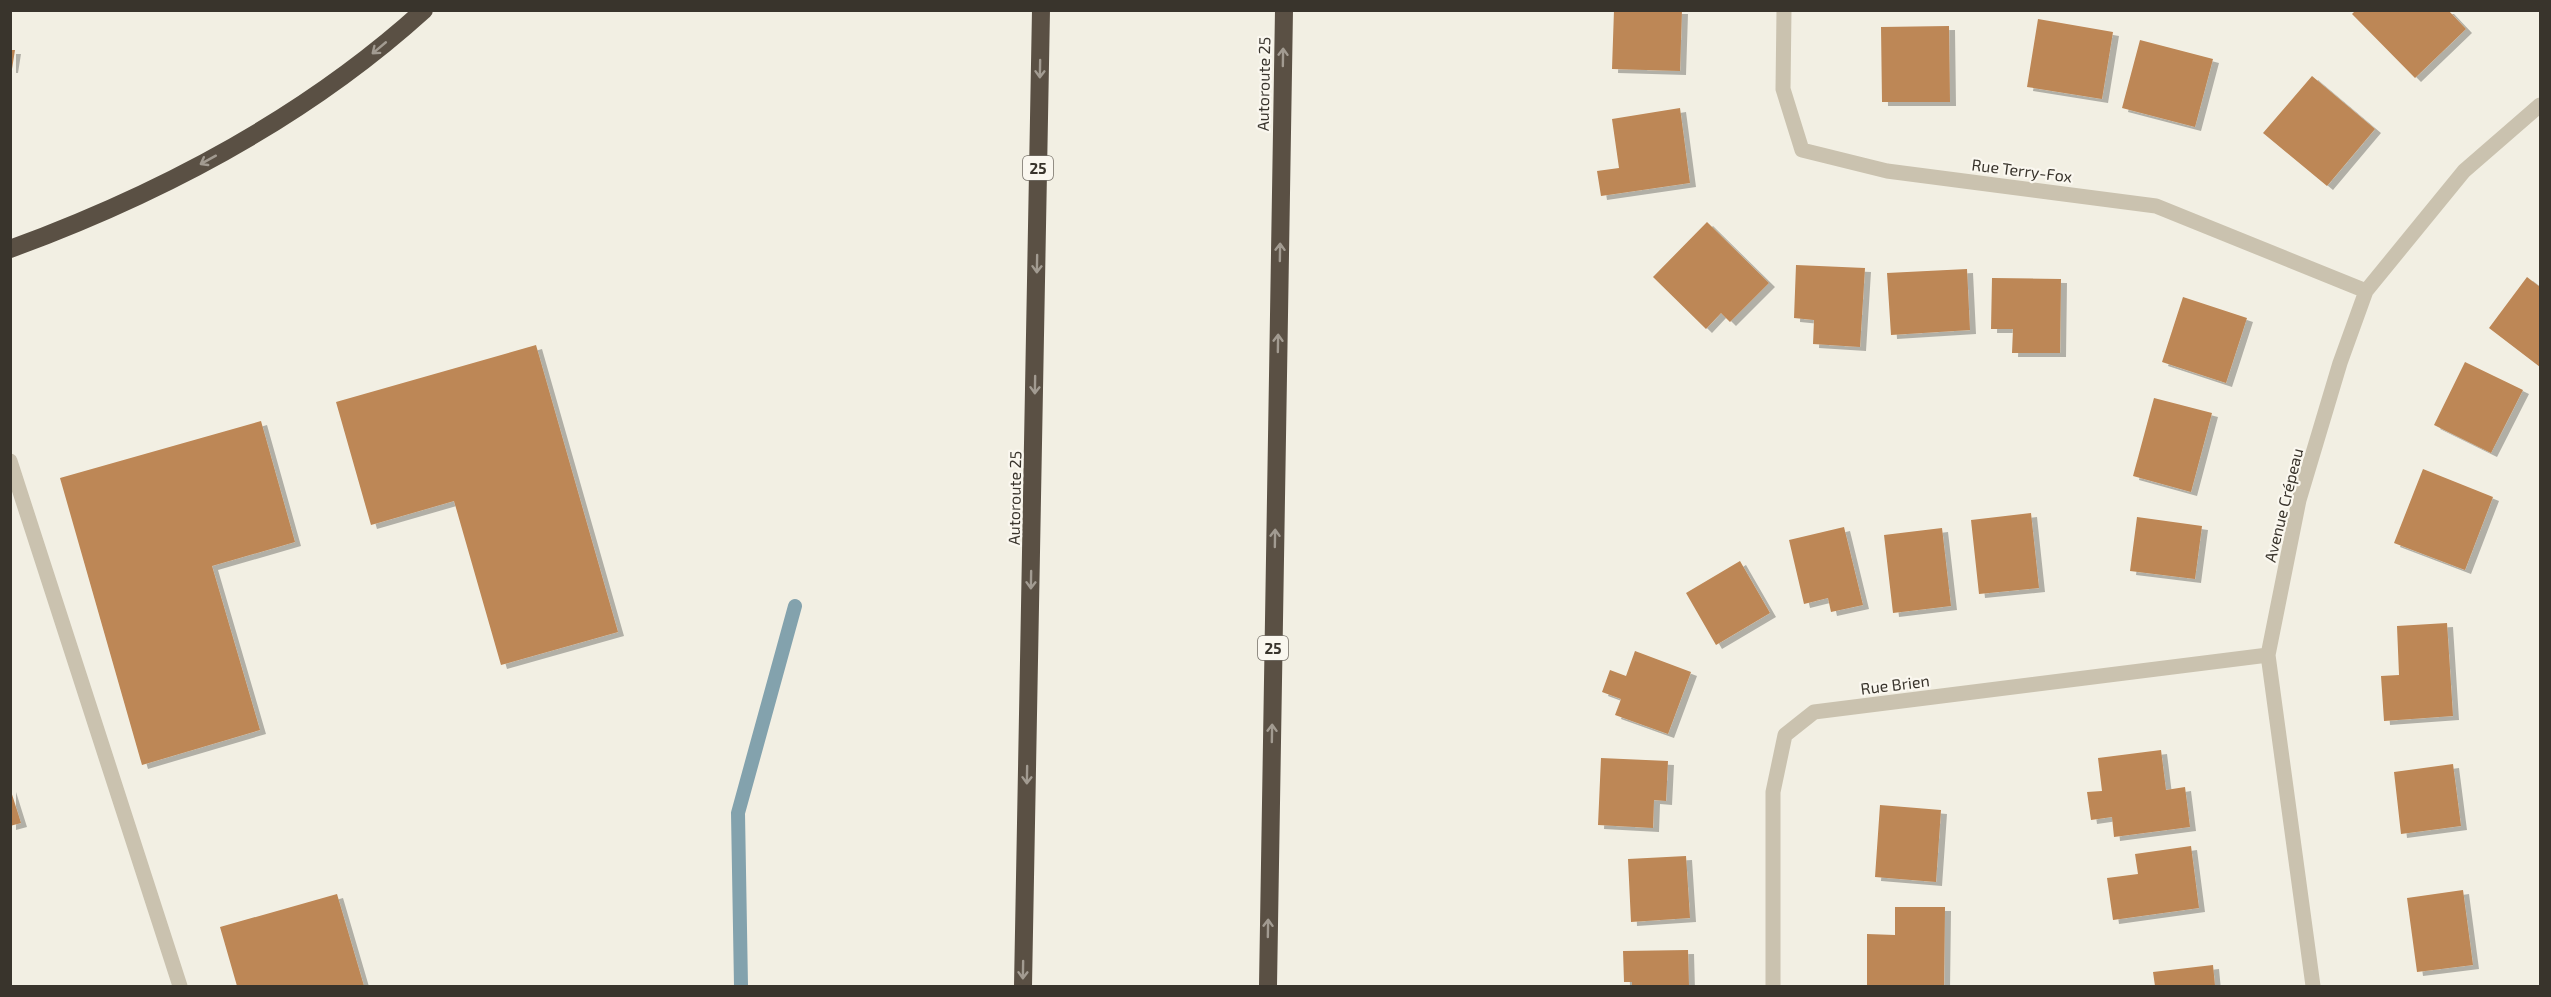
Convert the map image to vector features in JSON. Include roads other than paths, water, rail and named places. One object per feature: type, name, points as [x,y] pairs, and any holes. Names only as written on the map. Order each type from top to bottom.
[{"type":"highway","points":[[10,249],[152,189],[259,131],[309,100],[367,58],[424,10]]},
{"type":"highway","name":"Autoroute 25","points":[[1023,987],[1041,10]]},
{"type":"highway","name":"Autoroute 25","points":[[1268,987],[1284,10]]},
{"type":"street","name":"Rue Terry-Fox","points":[[1784,10],[1783,89],[1802,150],[1887,171],[2156,206],[2366,291]]},
{"type":"street","name":"Avenue Crépeau","points":[[2313,987],[2268,655],[2299,500],[2340,363],[2366,291],[2464,171],[2541,105]]},
{"type":"street","points":[[10,461],[180,987]]},
{"type":"street","name":"Rue Brien","points":[[1773,987],[1773,792],[1785,735],[1814,712],[2268,655]]},
{"type":"waterway","points":[[741,986],[738,813],[795,606]]}]
